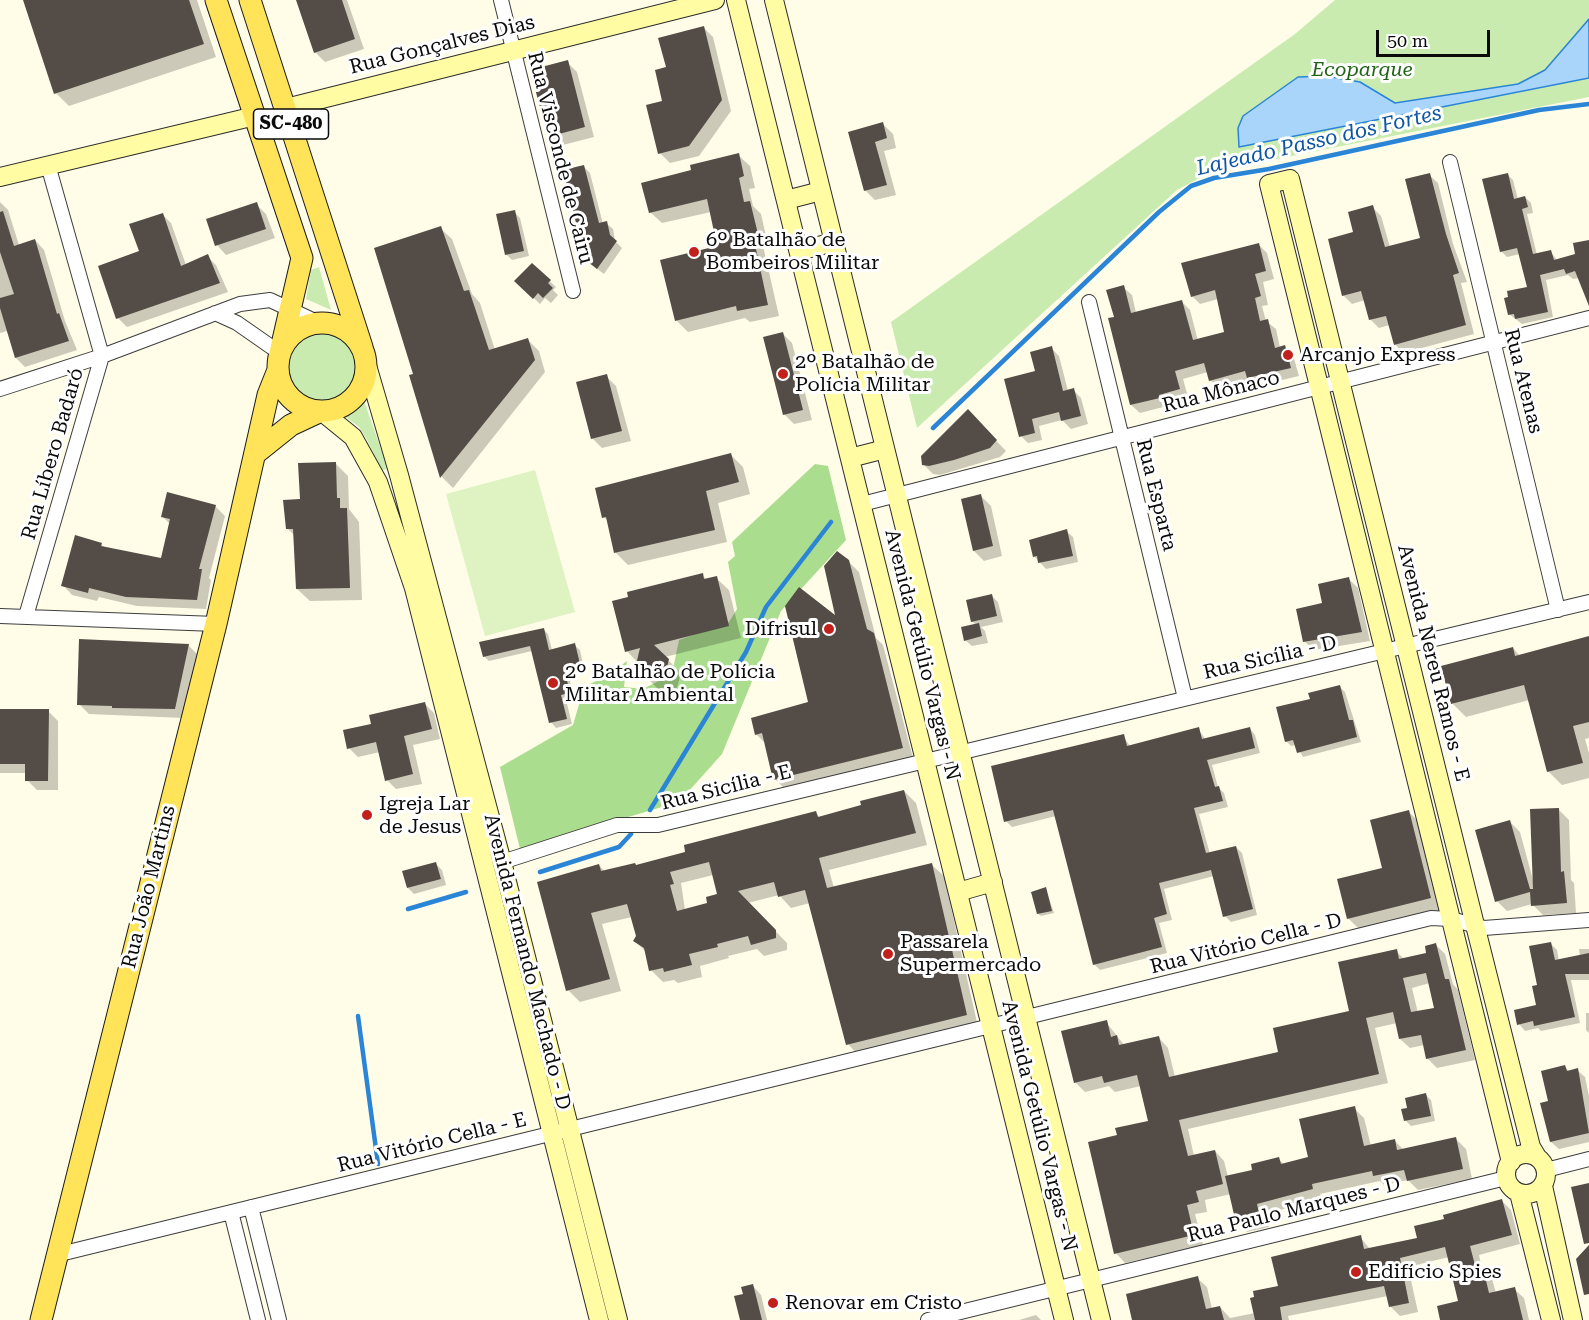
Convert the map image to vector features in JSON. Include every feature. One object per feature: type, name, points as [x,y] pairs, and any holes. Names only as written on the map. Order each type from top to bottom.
[{"type":"main road","points":[[216,0],[302,258],[279,362],[284,388],[296,403],[321,411]]},
{"type":"main road","name":"Avenida Fernando Machado - D","points":[[250,0],[364,355]]},
{"type":"main road","points":[[256,453],[291,425],[321,411],[336,409],[349,402],[359,391],[365,378],[364,355],[344,328],[319,323],[302,327],[288,338],[279,362]]},
{"type":"main road","name":"Rua João Martins","points":[[41,1320],[216,624],[268,395],[279,362]]},
{"type":"street","name":"Rua Visconde de Cairu","points":[[501,0],[573,291]]},
{"type":"street","name":"Rua Gonçalves Dias","points":[[286,108],[715,0]]},
{"type":"street","name":"Avenida Getúlio Vargas - N","points":[[736,0],[1064,1320]]},
{"type":"street","name":"Avenida Getúlio Vargas - N","points":[[774,0],[1101,1320]]},
{"type":"street","points":[[0,177],[255,116]]},
{"type":"street","name":"Rua Atenas","points":[[1450,162],[1558,609]]},
{"type":"street","name":"Rua Líbero Badaró","points":[[26,616],[102,356],[48,165]]},
{"type":"street","name":"Avenida Nereu Ramos - E","points":[[1295,292],[1269,184],[1290,179],[1531,1146],[1542,1171],[1573,1320]]},
{"type":"street","points":[[786,200],[821,191]]},
{"type":"street","points":[[799,251],[834,242]]},
{"type":"street","points":[[1317,286],[1295,292],[1451,919],[1513,1190],[1532,1194],[1542,1171]]},
{"type":"street","points":[[0,389],[102,356],[240,304],[270,300],[319,323]]},
{"type":"street","name":"Rua Esparta","points":[[1089,302],[1185,698]]},
{"type":"street","points":[[214,313],[237,323],[279,362]]},
{"type":"street","name":"Rua Mônaco","points":[[862,504],[1589,318]]},
{"type":"street","name":"Avenida Fernando Machado - D","points":[[364,355],[412,555],[502,862],[599,1320]]},
{"type":"street","name":"Avenida Fernando Machado - D","points":[[321,411],[353,437],[378,482],[412,555],[416,599],[561,1132],[618,1320]]},
{"type":"street","points":[[850,458],[885,449]]},
{"type":"street","points":[[1347,501],[1369,496]]},
{"type":"street","name":"Rua Sicília - D","points":[[960,751],[1589,602]]},
{"type":"street","points":[[0,616],[216,624]]},
{"type":"street","name":"Rua Sicília - E","points":[[502,862],[617,825],[658,825],[960,751]]},
{"type":"street","points":[[958,892],[993,882]]},
{"type":"street","name":"Rua Vitório Cella - D","points":[[1027,1018],[1431,918],[1451,919],[1484,928],[1589,920]]},
{"type":"street","name":"Rua Vitório Cella - E","points":[[56,1255],[1027,1018]]},
{"type":"street","points":[[1508,1170],[1524,1154],[1542,1171]]},
{"type":"street","points":[[1542,1171],[1589,1159]]},
{"type":"street","name":"Rua Paulo Marques - D","points":[[928,1320],[1092,1281],[1508,1170]]},
{"type":"street","points":[[1519,1193],[1551,1320]]},
{"type":"street","points":[[251,1208],[279,1320]]},
{"type":"street","points":[[231,1212],[257,1315],[275,1305]]},
{"type":"green space","name":"Ecoparque","points":[[1335,0],[1589,0],[1589,97],[1211,172],[1177,190],[917,428],[891,322],[1295,34]]},
{"type":"green space","points":[[319,267],[331,310],[306,299],[311,270]]},
{"type":"green space","points":[[323,333],[336,336],[348,343],[355,355],[358,368],[355,381],[348,393],[336,400],[323,403],[310,400],[298,393],[291,381],[288,368],[291,355],[298,343],[310,336]]},
{"type":"green space","points":[[363,398],[388,469],[382,470],[359,427],[343,415]]},
{"type":"green space","points":[[815,464],[828,466],[846,540],[781,611],[722,754],[679,802],[520,849],[500,767],[573,725],[584,687],[610,674],[627,661],[624,687],[643,689],[672,674],[679,640],[729,622],[737,609],[728,562],[735,556],[732,542]]},
{"type":"green space","points":[[535,470],[575,612],[485,636],[446,494]]},
{"type":"water","points":[[1589,19],[1589,78],[1239,147],[1238,128],[1243,116],[1298,77],[1326,76],[1360,82],[1395,103],[1518,84],[1545,70]]},
{"type":"building","points":[[23,0],[189,0],[204,44],[54,94]]},
{"type":"building","points":[[296,0],[342,0],[355,39],[314,53]]},
{"type":"building","points":[[704,26],[722,100],[689,146],[658,154],[646,105],[662,101],[655,70],[666,67],[658,38]]},
{"type":"building","points":[[568,60],[585,127],[548,137],[530,70]]},
{"type":"building","points":[[883,122],[887,138],[875,142],[887,185],[864,191],[848,132]]},
{"type":"building","points":[[739,153],[744,176],[739,178],[744,202],[750,201],[758,234],[753,235],[768,305],[737,311],[736,306],[675,321],[660,260],[717,246],[707,199],[649,213],[641,183],[691,170],[690,165]]},
{"type":"building","points":[[584,165],[599,223],[607,221],[610,235],[617,241],[597,269],[588,262],[591,258],[583,225],[577,227],[563,170]]},
{"type":"building","points":[[1430,173],[1459,273],[1453,275],[1466,325],[1394,345],[1386,316],[1369,320],[1361,291],[1342,296],[1328,239],[1353,232],[1348,212],[1373,205],[1385,247],[1420,238],[1405,179]]},
{"type":"building","points":[[1508,173],[1514,199],[1525,196],[1528,207],[1522,209],[1533,254],[1551,250],[1554,260],[1575,254],[1573,243],[1589,240],[1589,306],[1575,271],[1566,274],[1564,269],[1540,275],[1548,312],[1515,319],[1514,314],[1508,315],[1504,298],[1508,297],[1507,291],[1527,287],[1517,248],[1500,252],[1482,179]]},
{"type":"building","points":[[257,202],[266,229],[215,246],[206,219]]},
{"type":"building","points":[[515,210],[524,251],[505,255],[496,214]]},
{"type":"building","points":[[3,211],[14,246],[35,239],[57,314],[59,313],[69,341],[15,358],[0,308],[0,298],[14,294],[0,252],[0,212]]},
{"type":"building","points":[[163,213],[181,266],[208,254],[220,283],[116,319],[98,266],[139,251],[129,224]]},
{"type":"building","points":[[441,226],[464,291],[469,290],[489,350],[528,338],[535,360],[440,478],[409,375],[413,374],[374,248]]},
{"type":"building","points":[[1259,243],[1266,271],[1255,274],[1261,296],[1255,298],[1260,321],[1268,319],[1275,348],[1285,345],[1291,368],[1247,378],[1245,371],[1209,381],[1204,363],[1175,371],[1180,389],[1159,395],[1160,398],[1130,405],[1108,318],[1114,317],[1106,290],[1124,285],[1131,313],[1182,300],[1193,340],[1224,332],[1215,290],[1191,297],[1181,263]]},
{"type":"building","points":[[532,263],[551,280],[548,283],[553,288],[543,298],[538,293],[533,299],[514,281]]},
{"type":"building","name":"2º Batalhão de Polícia Militar","points":[[783,332],[803,410],[783,415],[763,337]]},
{"type":"building","points":[[1052,346],[1063,391],[1074,388],[1081,416],[1061,421],[1059,412],[1032,419],[1035,433],[1019,437],[1004,379],[1035,371],[1030,352]]},
{"type":"building","points":[[607,374],[622,431],[591,439],[576,382]]},
{"type":"building","points":[[968,409],[997,440],[990,448],[954,460],[929,466],[922,465],[921,456]]},
{"type":"building","points":[[731,453],[739,482],[706,491],[715,530],[614,553],[606,517],[602,518],[595,488]]},
{"type":"building","points":[[336,462],[337,498],[340,498],[340,508],[347,508],[350,588],[296,589],[293,529],[286,529],[283,500],[300,499],[298,463]]},
{"type":"building","points":[[167,492],[216,505],[199,569],[202,569],[197,600],[126,597],[89,588],[88,593],[61,586],[75,535],[102,543],[101,546],[161,558],[170,519],[161,517]]},
{"type":"building","points":[[981,494],[993,546],[973,551],[961,499]]},
{"type":"building","points":[[1067,529],[1073,556],[1038,563],[1037,556],[1033,557],[1029,540]]},
{"type":"building","points":[[837,551],[849,560],[867,629],[874,633],[903,748],[773,780],[762,733],[755,735],[751,718],[808,702],[785,606],[799,587],[835,615],[824,566]]},
{"type":"building","points":[[703,573],[704,579],[717,576],[729,626],[654,645],[669,659],[665,676],[648,681],[635,669],[640,648],[625,652],[612,601],[628,597],[627,592]]},
{"type":"building","points":[[1349,577],[1362,632],[1303,642],[1296,609],[1322,603],[1318,584]]},
{"type":"building","points":[[992,594],[997,616],[971,622],[966,600]]},
{"type":"building","points":[[979,623],[982,636],[964,641],[961,627]]},
{"type":"building","name":"2º Batalhão de Polícia Militar Ambiental","points":[[544,628],[549,650],[575,643],[580,664],[564,668],[570,693],[561,695],[567,719],[549,723],[530,646],[483,657],[479,642]]},
{"type":"building","points":[[1589,636],[1589,722],[1573,726],[1583,763],[1547,772],[1524,685],[1451,704],[1441,666],[1513,647],[1515,656]]},
{"type":"building","points":[[79,639],[189,644],[175,709],[77,705]]},
{"type":"building","points":[[1340,685],[1349,720],[1353,720],[1357,737],[1297,753],[1293,740],[1285,742],[1276,707],[1310,699],[1308,693]]},
{"type":"building","points":[[425,702],[432,729],[404,736],[413,774],[385,781],[376,742],[347,749],[343,730],[371,724],[369,715]]},
{"type":"building","points":[[0,709],[49,709],[48,781],[25,781],[25,764],[0,764]]},
{"type":"building","points":[[1199,727],[1202,739],[1250,727],[1255,748],[1207,760],[1215,787],[1219,786],[1223,801],[1194,808],[1206,853],[1236,846],[1253,909],[1223,917],[1211,870],[1159,883],[1167,914],[1154,918],[1162,947],[1093,965],[1053,810],[1004,822],[991,766],[1124,734],[1127,746]]},
{"type":"building","points":[[904,790],[916,833],[819,858],[827,888],[932,863],[967,1015],[846,1045],[805,890],[778,897],[774,882],[738,891],[776,930],[776,938],[751,945],[748,936],[717,944],[718,947],[689,954],[692,965],[664,972],[663,968],[649,971],[644,948],[633,941],[636,936],[627,904],[591,913],[610,979],[566,991],[537,882],[599,864],[601,871],[635,863],[636,865],[685,852],[684,845],[816,811],[818,817],[861,805],[860,801]],"holes":[[[709,862],[717,894],[706,897],[707,903],[677,911],[670,885],[674,884],[670,872]]]},
{"type":"building","points":[[1559,808],[1561,872],[1564,871],[1567,903],[1531,906],[1530,892],[1495,902],[1475,830],[1510,820],[1530,889],[1533,889],[1530,809]]},
{"type":"building","points":[[1409,810],[1431,898],[1347,919],[1337,879],[1382,868],[1370,820]]},
{"type":"building","points":[[436,862],[441,879],[407,888],[402,871]]},
{"type":"building","points":[[1046,887],[1052,911],[1037,914],[1031,892]]},
{"type":"building","points":[[1551,942],[1555,960],[1589,953],[1589,974],[1565,974],[1575,1017],[1534,1026],[1533,1021],[1517,1025],[1514,1010],[1536,1005],[1532,986],[1537,985],[1529,946]]},
{"type":"building","points":[[1436,943],[1445,979],[1449,979],[1466,1050],[1426,1059],[1421,1035],[1399,1039],[1393,1012],[1366,1018],[1379,1074],[1179,1120],[1188,1156],[1215,1150],[1223,1184],[1196,1191],[1199,1202],[1187,1205],[1194,1235],[1114,1254],[1088,1142],[1117,1135],[1115,1128],[1148,1121],[1137,1075],[1104,1083],[1102,1076],[1074,1083],[1061,1031],[1107,1020],[1111,1037],[1117,1035],[1119,1045],[1159,1036],[1169,1077],[1278,1052],[1273,1028],[1349,1011],[1338,962],[1397,949],[1399,959],[1426,953],[1425,946]],"holes":[[[1426,973],[1434,1008],[1411,1012],[1403,978]]]},
{"type":"building","points":[[1565,1065],[1567,1071],[1578,1068],[1589,1133],[1550,1142],[1540,1103],[1548,1101],[1541,1071]]},
{"type":"building","points":[[1426,1093],[1431,1116],[1404,1121],[1401,1109],[1407,1108],[1405,1098]]},
{"type":"building","points":[[1355,1106],[1364,1146],[1395,1139],[1397,1150],[1456,1137],[1463,1169],[1407,1181],[1404,1170],[1373,1176],[1372,1171],[1312,1184],[1313,1189],[1257,1204],[1260,1217],[1236,1223],[1225,1176],[1252,1170],[1251,1164],[1279,1157],[1281,1164],[1308,1157],[1299,1119]]},
{"type":"building","points":[[1589,1183],[1589,1243],[1584,1244],[1571,1187]]},
{"type":"building","points":[[1502,1199],[1512,1235],[1470,1246],[1476,1269],[1483,1268],[1489,1293],[1515,1287],[1523,1320],[1440,1320],[1437,1306],[1458,1301],[1445,1247],[1400,1258],[1409,1303],[1389,1307],[1384,1286],[1280,1307],[1282,1320],[1255,1320],[1250,1298],[1254,1297],[1253,1291],[1278,1286],[1271,1257],[1361,1235],[1364,1249],[1417,1238],[1414,1226],[1444,1219],[1443,1215]]},
{"type":"building","points":[[1589,1245],[1589,1294],[1584,1295],[1576,1259]]},
{"type":"building","points":[[1198,1276],[1206,1309],[1220,1306],[1224,1320],[1132,1320],[1126,1294]]},
{"type":"building","points":[[753,1284],[762,1320],[740,1320],[734,1296],[743,1294],[741,1287]]},
{"type":"waterway","name":"Lajeado Passo dos Fortes","points":[[933,428],[1159,212],[1191,186],[1214,178],[1269,169],[1539,110],[1589,104]]},
{"type":"waterway","name":"Lajeado Passo dos Fortes","points":[[650,810],[746,652],[766,607],[831,522]]},
{"type":"waterway","name":"Lajeado Passo dos Fortes","points":[[540,872],[619,847],[631,834]]},
{"type":"waterway","name":"Lajeado Passo dos Fortes","points":[[408,909],[466,892]]},
{"type":"waterway","name":"Lajeado Passo dos Fortes","points":[[358,1016],[378,1164]]},
{"type":"place","name":"6º Batalhão de Bombeiros Militar","points":[[694,252]]},
{"type":"place","name":"Arcanjo Express","points":[[1288,355]]},
{"type":"place","name":"2º Batalhão de Polícia Militar","points":[[783,374]]},
{"type":"place","name":"Difrisul","points":[[829,629]]},
{"type":"place","name":"2º Batalhão de Polícia Militar Ambiental","points":[[553,683]]},
{"type":"place","name":"Igreja Lar de Jesus","points":[[367,815]]},
{"type":"place","name":"Passarela Supermercado","points":[[888,954]]},
{"type":"place","name":"Edifício Spies","points":[[1356,1272]]},
{"type":"place","name":"Renovar em Cristo","points":[[773,1303]]}]
